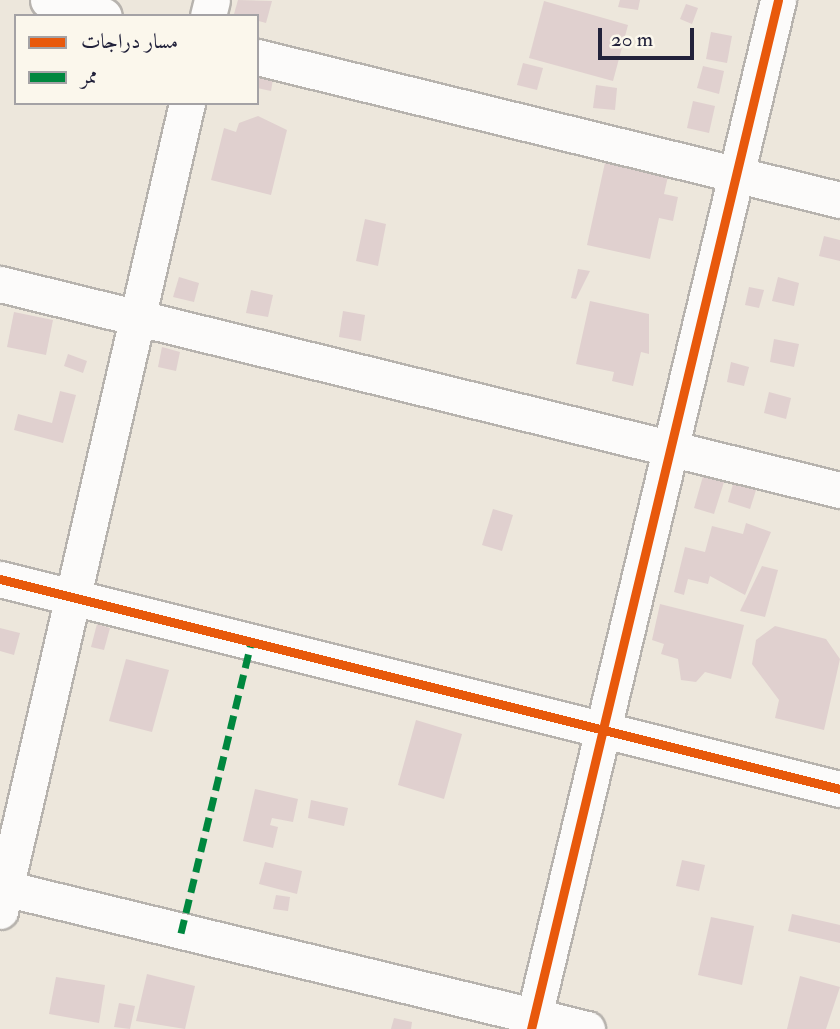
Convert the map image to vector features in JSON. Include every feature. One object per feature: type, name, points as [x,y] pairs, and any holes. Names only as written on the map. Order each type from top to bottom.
[{"type":"street","points":[[48,0],[97,14]]},
{"type":"street","points":[[532,1022],[600,726],[671,450],[778,0]]},
{"type":"street","points":[[259,57],[568,129],[734,176],[840,200]]},
{"type":"street","points":[[187,105],[2,895],[532,1022],[587,1029]]},
{"type":"street","points":[[0,284],[671,450],[840,489]]},
{"type":"street","points":[[0,579],[600,726],[840,789]]},
{"type":"building","points":[[238,0],[272,1],[266,23],[259,21],[259,14],[234,14]]},
{"type":"building","points":[[620,0],[640,0],[638,10],[618,7]]},
{"type":"building","points":[[544,1],[628,25],[613,81],[529,58]]},
{"type":"building","points":[[686,4],[698,8],[692,24],[680,19]]},
{"type":"building","points":[[711,32],[732,36],[727,63],[706,59]]},
{"type":"building","points":[[523,63],[543,68],[537,90],[517,85]]},
{"type":"building","points":[[703,66],[724,71],[719,94],[697,88]]},
{"type":"building","points":[[259,77],[273,79],[271,91],[259,88]]},
{"type":"building","points":[[596,85],[617,88],[615,110],[593,108]]},
{"type":"building","points":[[693,101],[715,106],[709,133],[687,128]]},
{"type":"building","points":[[258,116],[287,130],[271,195],[211,180],[224,128],[236,132],[239,123]]},
{"type":"building","points":[[606,158],[669,172],[664,194],[678,197],[673,221],[659,218],[650,259],[587,245]]},
{"type":"building","points":[[365,219],[386,224],[378,266],[356,261]]},
{"type":"building","points":[[824,236],[840,240],[840,261],[819,256]]},
{"type":"building","points":[[578,269],[590,271],[576,299],[571,298]]},
{"type":"building","points":[[179,277],[199,283],[194,302],[173,297]]},
{"type":"building","points":[[778,277],[799,283],[794,306],[772,301]]},
{"type":"building","points":[[749,287],[764,290],[759,308],[745,305]]},
{"type":"building","points":[[251,290],[273,295],[268,317],[246,313]]},
{"type":"building","points":[[590,301],[649,314],[649,354],[641,352],[633,386],[612,381],[614,372],[576,364]]},
{"type":"building","points":[[343,311],[365,315],[361,341],[339,337]]},
{"type":"building","points":[[14,312],[53,320],[46,355],[7,347]]},
{"type":"building","points":[[774,339],[799,344],[794,367],[770,362]]},
{"type":"building","points":[[162,347],[180,352],[176,371],[158,367]]},
{"type":"building","points":[[68,354],[87,361],[83,373],[64,366]]},
{"type":"building","points":[[731,362],[749,367],[744,386],[727,382]]},
{"type":"building","points":[[60,391],[76,395],[63,443],[14,430],[18,414],[52,423]]},
{"type":"building","points":[[769,392],[791,398],[786,419],[764,413]]},
{"type":"building","points":[[703,476],[724,482],[714,514],[694,508]]},
{"type":"building","points":[[733,484],[756,490],[750,509],[728,502]]},
{"type":"building","points":[[493,509],[513,515],[502,551],[482,545]]},
{"type":"building","points":[[746,523],[771,532],[745,595],[710,576],[708,584],[688,579],[684,595],[674,592],[685,547],[705,552],[712,526],[743,534]]},
{"type":"building","points":[[762,566],[778,570],[765,617],[740,611]]},
{"type":"building","points":[[660,604],[744,625],[731,679],[705,672],[696,682],[681,680],[678,659],[661,654],[664,644],[652,640]]},
{"type":"building","points":[[97,624],[110,628],[104,650],[91,647]]},
{"type":"building","points":[[775,626],[826,639],[840,659],[824,730],[775,718],[779,700],[752,664],[756,640]]},
{"type":"building","points":[[0,628],[20,633],[14,655],[0,651]]},
{"type":"building","points":[[126,659],[169,670],[152,732],[109,721]]},
{"type":"building","points":[[416,720],[462,734],[444,799],[398,785]]},
{"type":"building","points":[[255,789],[298,799],[293,822],[272,818],[270,825],[278,827],[273,848],[243,841]]},
{"type":"building","points":[[311,800],[348,808],[344,826],[308,818]]},
{"type":"building","points":[[682,860],[705,865],[699,891],[676,886]]},
{"type":"building","points":[[265,862],[302,871],[297,894],[259,884]]},
{"type":"building","points":[[276,895],[290,897],[288,911],[273,909]]},
{"type":"building","points":[[792,914],[840,925],[840,943],[788,931]]},
{"type":"building","points":[[711,917],[754,926],[742,985],[698,975]]},
{"type":"building","points":[[147,974],[195,986],[185,1029],[136,1021]]},
{"type":"building","points":[[800,976],[840,987],[826,1029],[787,1029]]},
{"type":"building","points":[[56,977],[105,985],[99,1023],[49,1014]]},
{"type":"building","points":[[119,1003],[135,1006],[130,1029],[114,1027]]},
{"type":"building","points":[[394,1018],[412,1022],[411,1029],[391,1029]]},
{"type":"marked path","points":[[181,933],[251,643]]},
{"type":"cycle path","points":[[531,1029],[778,0]]},
{"type":"cycle path","points":[[0,579],[840,789]]}]
